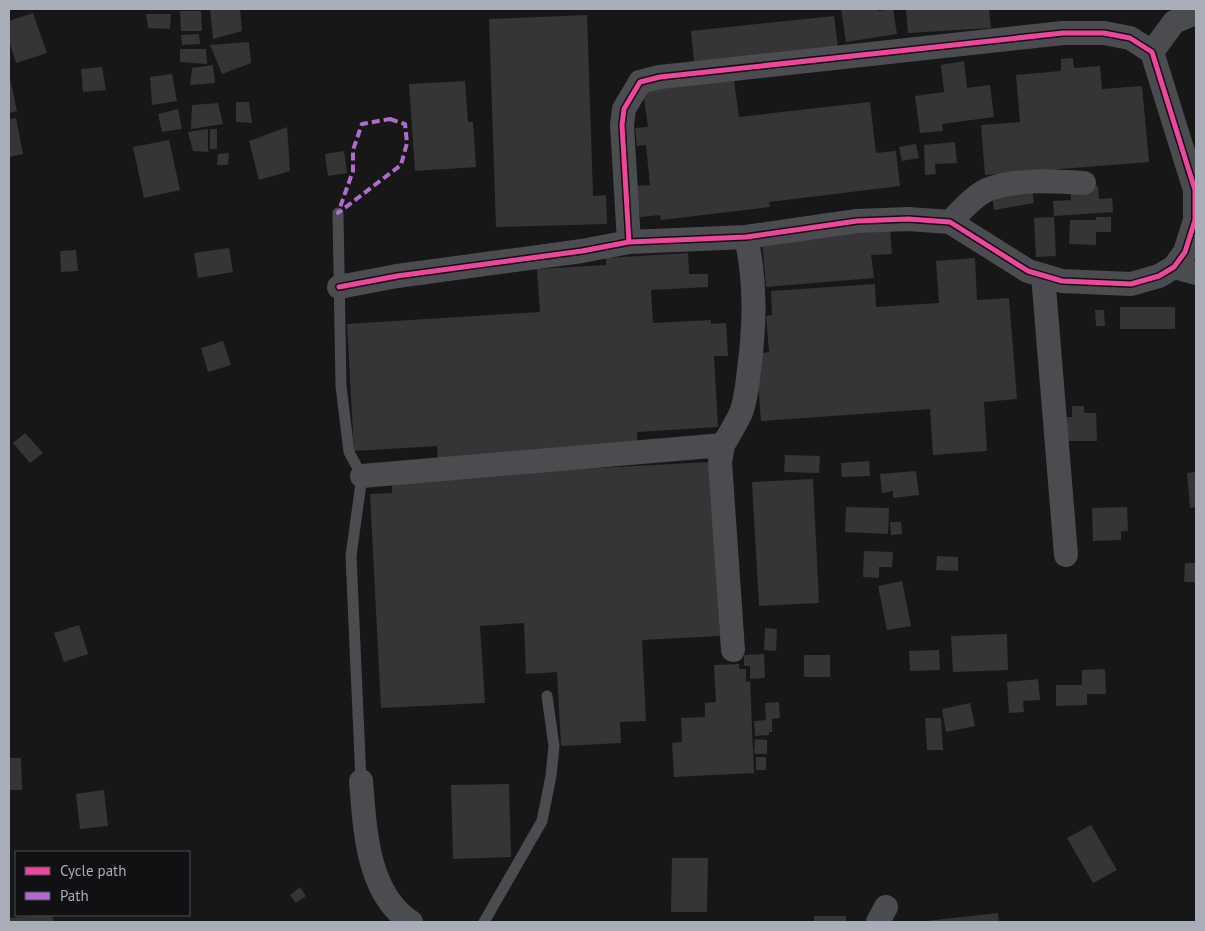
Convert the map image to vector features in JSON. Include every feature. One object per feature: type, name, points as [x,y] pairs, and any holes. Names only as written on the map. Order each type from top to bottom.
[{"type":"street","points":[[1152,52],[1174,22],[1196,13]]},
{"type":"street","points":[[339,287],[629,242],[746,237],[857,221],[908,219],[950,222],[1007,260],[1028,271],[1062,281],[1131,284],[1185,270],[1185,252],[1196,220],[1196,189],[1152,52],[1130,38],[1121,36],[1104,33],[1063,33],[660,76],[640,82],[624,109],[622,125],[629,242]]},
{"type":"street","points":[[950,222],[972,201],[991,188],[1025,183],[1084,183]]},
{"type":"street","points":[[733,650],[720,462],[723,445],[741,414],[747,390],[753,338],[755,296],[746,237]]},
{"type":"street","points":[[1043,275],[1066,555]]},
{"type":"street","points":[[362,476],[723,445]]},
{"type":"street","points":[[361,781],[365,832],[378,882],[398,914],[411,922]]},
{"type":"lane","points":[[338,213],[342,395],[349,452],[362,476],[351,556],[361,781]]},
{"type":"lane","points":[[484,922],[542,821],[551,776],[554,746],[547,696]]},
{"type":"building","points":[[210,9],[240,9],[242,31],[213,39]]},
{"type":"building","points":[[841,9],[877,9],[878,11],[893,9],[897,34],[846,42]]},
{"type":"building","points":[[906,9],[989,9],[991,28],[908,33]]},
{"type":"building","points":[[180,11],[201,11],[202,31],[181,31]]},
{"type":"building","points":[[33,13],[47,53],[16,63],[9,41],[9,21]]},
{"type":"building","points":[[146,14],[171,14],[170,29],[148,28]]},
{"type":"building","points":[[587,15],[593,196],[606,195],[607,224],[496,227],[489,19]]},
{"type":"building","points":[[834,16],[839,55],[695,70],[691,31]]},
{"type":"building","points":[[199,34],[200,44],[182,45],[181,35]]},
{"type":"building","points":[[249,42],[251,63],[222,74],[210,45]]},
{"type":"building","points":[[180,49],[206,49],[207,64],[180,62]]},
{"type":"building","points":[[1073,58],[1074,68],[1100,66],[1102,89],[1142,86],[1149,162],[985,175],[981,125],[1020,122],[1016,75],[1061,71],[1061,59]]},
{"type":"building","points":[[964,61],[967,88],[990,85],[994,117],[942,124],[943,131],[920,133],[915,96],[944,92],[941,65]]},
{"type":"building","points":[[213,65],[215,83],[190,85],[192,68]]},
{"type":"building","points":[[102,67],[106,90],[83,92],[81,69]]},
{"type":"building","points":[[733,73],[739,117],[870,102],[876,153],[896,151],[900,186],[769,202],[770,207],[661,220],[660,215],[640,217],[636,186],[650,185],[646,145],[637,146],[635,128],[648,127],[642,83]]},
{"type":"building","points":[[9,74],[17,111],[9,113]]},
{"type":"building","points":[[172,74],[177,101],[152,105],[150,77]]},
{"type":"building","points":[[465,81],[468,122],[473,122],[476,167],[415,171],[409,84]]},
{"type":"building","points":[[236,102],[249,102],[252,123],[236,122]]},
{"type":"building","points":[[218,103],[223,124],[191,129],[192,105]]},
{"type":"building","points":[[178,109],[182,129],[162,132],[158,114]]},
{"type":"building","points":[[16,118],[23,154],[9,157],[9,119]]},
{"type":"building","points":[[287,127],[290,171],[259,180],[249,141]]},
{"type":"building","points":[[208,129],[208,152],[193,151],[188,132]]},
{"type":"building","points":[[210,129],[217,129],[217,149],[210,149]]},
{"type":"building","points":[[169,140],[180,190],[144,198],[133,147]]},
{"type":"building","points":[[955,142],[957,163],[935,164],[936,174],[925,175],[924,145]]},
{"type":"building","points":[[916,144],[919,158],[902,161],[899,147]]},
{"type":"building","points":[[344,151],[347,173],[328,176],[325,154]]},
{"type":"building","points":[[229,153],[228,165],[217,165],[218,154]]},
{"type":"building","points":[[1098,186],[1099,199],[1112,198],[1113,212],[1054,216],[1053,201],[1071,200],[1070,187]]},
{"type":"building","points":[[1032,189],[1034,203],[994,210],[992,195]]},
{"type":"building","points":[[1054,217],[1056,256],[1036,257],[1034,218]]},
{"type":"building","points":[[1096,217],[1111,217],[1111,232],[1096,232],[1096,245],[1069,244],[1070,220],[1096,220]]},
{"type":"building","points":[[890,229],[892,254],[871,255],[874,278],[766,287],[762,239]]},
{"type":"building","points":[[229,248],[233,272],[198,278],[194,253]]},
{"type":"building","points":[[76,250],[78,271],[61,272],[60,251]]},
{"type":"building","points":[[688,253],[689,274],[708,274],[708,287],[651,290],[653,323],[711,320],[711,324],[726,323],[728,356],[714,356],[718,427],[637,432],[638,450],[438,461],[437,446],[354,451],[347,324],[540,312],[537,269],[606,265],[606,258]]},
{"type":"building","points":[[975,258],[977,300],[1009,298],[1017,399],[984,402],[987,451],[933,455],[930,409],[761,421],[756,354],[769,352],[766,316],[772,315],[771,291],[875,284],[876,307],[939,303],[936,261]]},
{"type":"building","points":[[1120,307],[1175,307],[1175,329],[1120,329]]},
{"type":"building","points":[[1095,310],[1104,310],[1105,326],[1096,326]]},
{"type":"building","points":[[223,341],[231,365],[208,372],[201,348]]},
{"type":"building","points":[[1072,406],[1084,406],[1084,413],[1096,413],[1097,441],[1062,441],[1062,417],[1072,417]]},
{"type":"building","points":[[25,433],[43,453],[30,463],[13,443]]},
{"type":"building","points":[[785,455],[820,456],[819,473],[784,472]]},
{"type":"building","points":[[869,461],[870,476],[842,477],[841,463]]},
{"type":"building","points":[[710,462],[720,636],[642,640],[646,721],[620,722],[621,743],[561,746],[557,672],[526,674],[524,623],[480,626],[485,703],[381,708],[370,494],[392,493],[392,479]]},
{"type":"building","points":[[916,471],[919,495],[893,498],[893,491],[882,493],[880,474]]},
{"type":"building","points":[[1196,472],[1196,507],[1190,508],[1187,473]]},
{"type":"building","points":[[813,479],[819,603],[759,606],[752,482]]},
{"type":"building","points":[[846,507],[889,508],[888,534],[845,532]]},
{"type":"building","points":[[1127,507],[1128,531],[1121,531],[1121,540],[1093,541],[1092,508]]},
{"type":"building","points":[[890,522],[901,522],[902,534],[891,535]]},
{"type":"building","points":[[864,551],[893,552],[892,567],[879,567],[879,578],[863,577]]},
{"type":"building","points":[[937,556],[958,557],[958,571],[936,570]]},
{"type":"building","points":[[1185,563],[1196,563],[1196,582],[1184,582]]},
{"type":"building","points":[[902,581],[911,626],[887,630],[878,586]]},
{"type":"building","points":[[79,625],[88,654],[64,662],[54,633]]},
{"type":"building","points":[[765,628],[777,629],[776,651],[764,650]]},
{"type":"building","points":[[1007,634],[1008,670],[953,672],[951,636]]},
{"type":"building","points":[[939,650],[940,670],[910,671],[909,651]]},
{"type":"building","points":[[764,654],[765,678],[750,679],[750,666],[744,666],[744,655]]},
{"type":"building","points":[[804,655],[830,655],[830,677],[804,677]]},
{"type":"building","points":[[739,664],[739,669],[746,669],[746,682],[750,681],[754,773],[674,777],[672,743],[682,742],[681,718],[705,717],[705,703],[716,702],[714,665]]},
{"type":"building","points":[[1105,669],[1106,694],[1087,694],[1087,705],[1056,706],[1056,685],[1082,685],[1082,670]]},
{"type":"building","points":[[1038,679],[1040,700],[1023,701],[1024,712],[1009,713],[1007,682]]},
{"type":"building","points":[[779,702],[780,718],[772,719],[772,732],[769,732],[769,735],[755,736],[754,721],[766,720],[765,703]]},
{"type":"building","points":[[970,703],[975,726],[946,732],[942,709]]},
{"type":"building","points":[[925,718],[941,718],[943,750],[927,750]]},
{"type":"building","points":[[755,739],[767,740],[767,754],[754,754]]},
{"type":"building","points":[[756,757],[766,757],[766,770],[756,770]]},
{"type":"building","points":[[9,758],[21,758],[22,790],[9,790]]},
{"type":"building","points":[[509,784],[511,857],[453,859],[451,785]]},
{"type":"building","points":[[104,790],[108,826],[80,829],[76,794]]},
{"type":"building","points":[[1091,825],[1117,870],[1093,883],[1067,838]]},
{"type":"building","points":[[672,858],[708,858],[707,912],[671,912]]},
{"type":"building","points":[[300,887],[306,896],[296,903],[290,895]]},
{"type":"building","points":[[998,913],[999,922],[926,922],[926,921]]},
{"type":"building","points":[[52,916],[54,922],[9,922],[9,918]]},
{"type":"building","points":[[814,916],[846,916],[846,922],[814,922]]},
{"type":"marked path","points":[[390,119],[405,124],[407,143],[401,165],[338,213],[353,171],[353,150],[362,124],[390,119]]},
{"type":"cycle path","points":[[339,287],[397,276],[582,251],[629,242],[746,237],[857,221],[908,219],[950,222],[1028,271],[1062,281],[1131,284],[1159,276],[1174,267],[1185,252],[1195,220],[1195,190],[1152,52],[1130,38],[1104,33],[1063,33],[660,77],[640,82],[624,109],[622,125],[629,242]]}]
